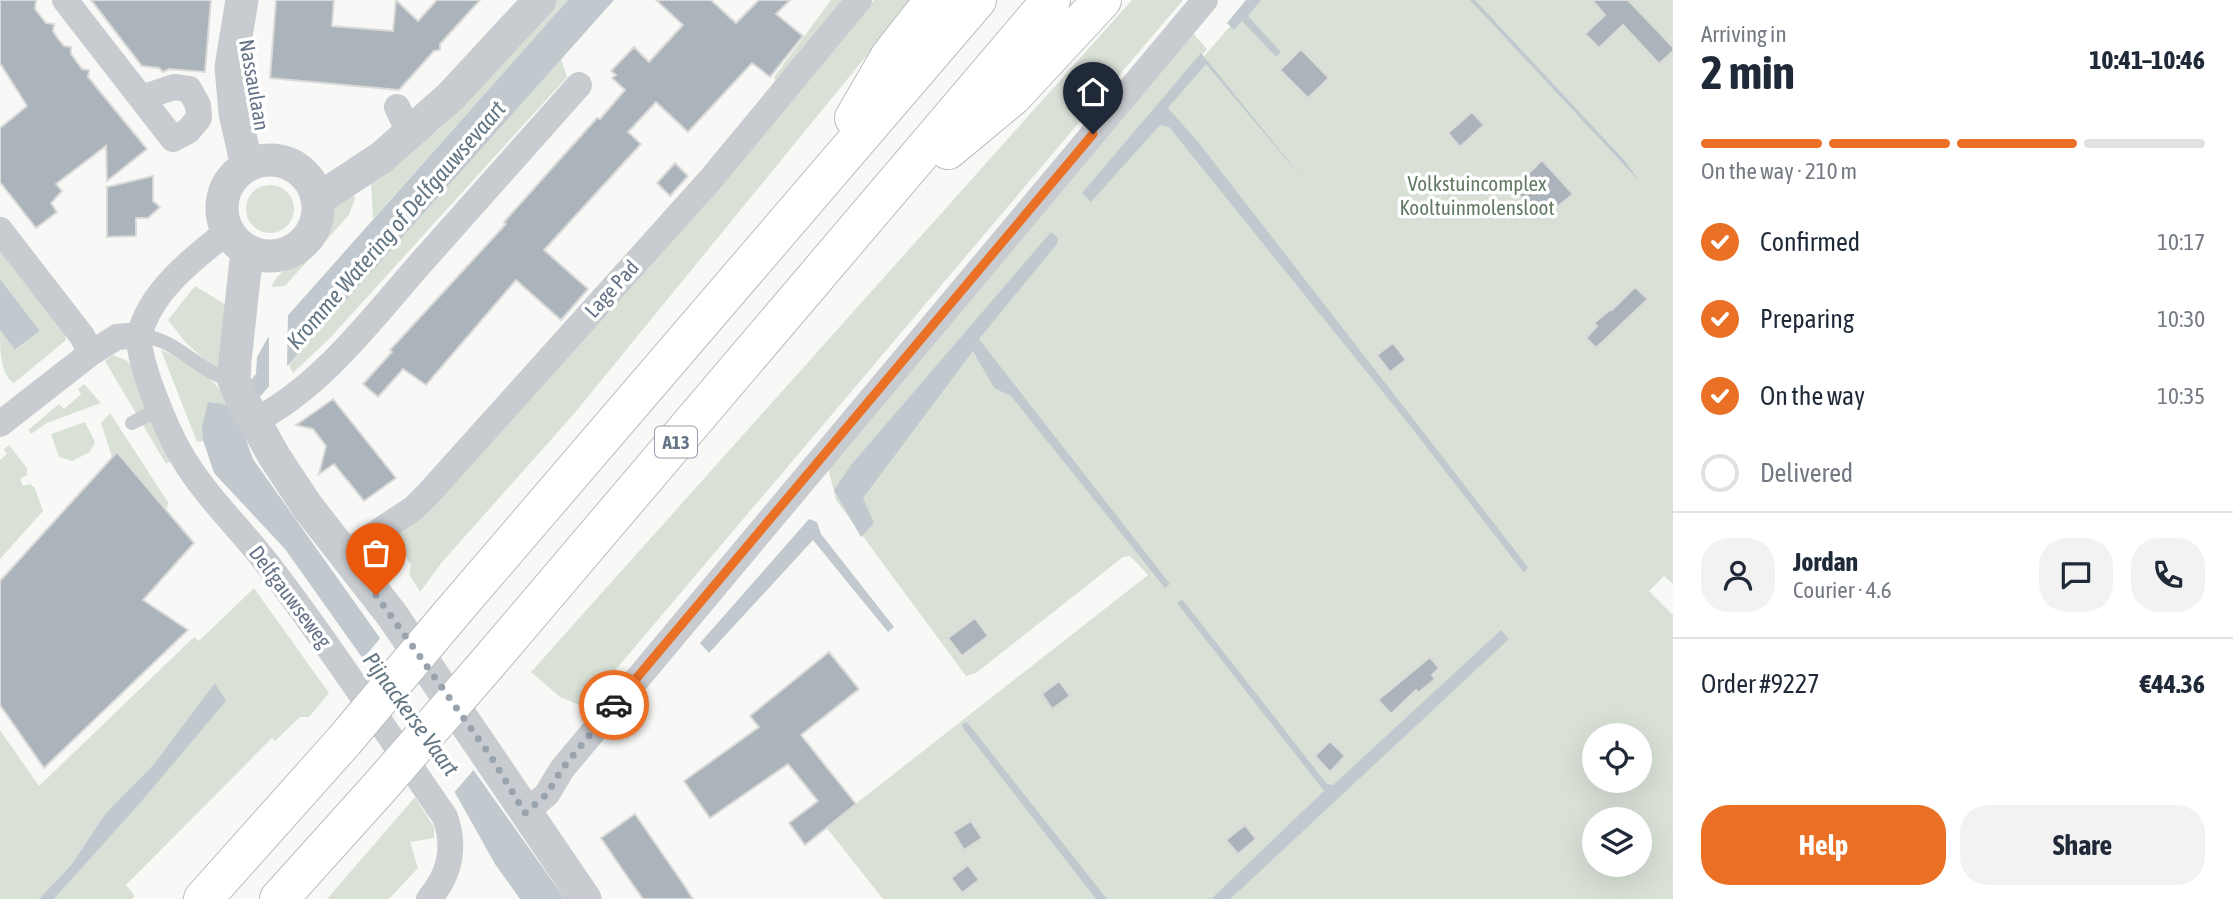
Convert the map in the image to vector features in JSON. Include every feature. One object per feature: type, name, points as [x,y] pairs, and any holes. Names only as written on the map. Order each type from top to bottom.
[{"type":"highway","points":[[808,198],[890,55],[934,0]]},
{"type":"highway","points":[[203,899],[344,741],[977,0]]},
{"type":"highway","name":"A13","points":[[279,899],[486,664],[1051,0]]},
{"type":"highway","name":"A13","points":[[866,219],[1013,96],[1102,0]]},
{"type":"street","points":[[65,0],[141,98]]},
{"type":"street","points":[[309,186],[382,157],[403,119],[451,96],[540,0]]},
{"type":"street","name":"Lage Pad","points":[[344,555],[414,508],[428,494],[710,180],[859,0]]},
{"type":"street","points":[[525,813],[547,794],[562,769],[802,478],[1205,0]]},
{"type":"street","name":"Nassaulaan","points":[[242,5],[231,67],[235,113],[257,163]]},
{"type":"street","points":[[243,401],[277,410],[346,346],[579,85]]},
{"type":"street","points":[[5,409],[117,337],[140,335],[153,306],[196,256],[248,246],[293,250],[310,234],[317,212],[309,186],[286,163],[257,163],[233,177],[223,199],[222,215],[248,246],[257,307],[239,345],[243,401],[307,506],[392,615],[490,755],[525,813],[585,899]]},
{"type":"street","points":[[0,230],[82,336],[91,353]]},
{"type":"street","name":"Delfgauwseweg","points":[[140,335],[140,355],[179,451],[198,480],[268,566],[445,817],[452,835],[452,854],[447,871],[429,899]]},
{"type":"lane","points":[[140,335],[161,338],[220,378],[243,401]]},
{"type":"lane","points":[[132,423],[161,408]]},
{"type":"green space","points":[[557,0],[568,0],[373,219],[371,183],[379,179],[375,173],[437,131]]},
{"type":"green space","points":[[831,0],[850,0],[779,87],[774,77]]},
{"type":"green space","points":[[874,0],[912,0],[573,415],[443,561],[420,592],[409,574],[411,565],[392,533],[759,138]]},
{"type":"green space","points":[[1132,0],[1183,0],[584,707],[560,697],[531,672]]},
{"type":"green space","name":"Volkstuincomplex Kooltuinmolensloot","points":[[1253,0],[1673,0],[1673,584],[1664,576],[1649,591],[1673,615],[1673,899],[883,899],[826,827],[1148,575],[1130,556],[1123,557],[976,673],[966,676],[836,500],[828,467],[1192,32],[1207,49],[1185,78]]},
{"type":"green space","points":[[561,58],[567,77],[330,338],[293,373],[289,365],[291,362]]},
{"type":"green space","points":[[270,185],[287,192],[294,209],[287,226],[270,233],[253,226],[246,209],[253,192]]},
{"type":"green space","points":[[352,188],[355,199],[349,215],[285,286],[271,287],[286,268],[319,239],[334,207]]},
{"type":"green space","points":[[0,248],[65,333],[66,340],[14,383],[3,368],[0,330],[16,350],[40,331],[0,279]]},
{"type":"green space","points":[[195,286],[231,308],[219,372],[187,344],[168,320]]},
{"type":"green space","points":[[161,350],[191,365],[209,378],[228,405],[204,415],[204,441],[197,442]]},
{"type":"green space","points":[[113,355],[126,360],[133,367],[171,461],[166,464],[105,361]]},
{"type":"green space","points":[[84,384],[101,403],[47,423],[31,434],[28,430],[59,404],[64,409],[81,394],[78,389]]},
{"type":"green space","points":[[110,413],[168,502],[167,509],[117,453],[112,457],[101,423]]},
{"type":"green space","points":[[85,422],[95,442],[90,452],[72,461],[59,457],[51,434]]},
{"type":"green space","points":[[9,445],[27,468],[27,475],[20,479],[23,486],[30,484],[35,488],[43,511],[0,559],[0,460],[7,454],[4,449]]},
{"type":"green space","points":[[254,588],[329,693],[309,717],[300,717],[275,741],[272,738],[126,885],[135,896],[132,899],[54,899],[135,809],[215,684],[154,764],[105,814],[72,864],[39,899],[0,899],[0,730],[39,786],[194,637],[199,641]]},
{"type":"green space","points":[[415,797],[434,827],[434,838],[410,842],[418,868],[389,899],[327,899]]},
{"type":"water","points":[[568,0],[614,0],[239,420],[253,459],[565,899],[520,899],[495,864],[444,773],[285,549],[214,473],[203,440],[202,426],[208,402],[229,405],[256,374],[257,357],[267,339]]},
{"type":"water","points":[[1246,0],[1261,0],[1248,16],[1281,52],[1276,57],[1242,21],[1234,30],[1227,23]]},
{"type":"water","points":[[1470,0],[1475,0],[1625,161],[1640,182]]},
{"type":"water","points":[[1201,53],[1308,185],[1206,64],[1168,108],[1199,143],[1528,567],[1524,573],[1411,427],[1169,127],[1160,125],[1091,202],[1082,193]]},
{"type":"water","points":[[1051,232],[1058,238],[1057,244],[979,339],[1170,584],[1165,588],[1011,396],[994,388],[973,351],[863,498],[874,523],[861,537],[834,490],[851,465]]},
{"type":"water","points":[[0,279],[40,331],[15,350],[0,330]]},
{"type":"water","points":[[809,519],[817,522],[821,534],[894,627],[888,632],[813,540],[709,653],[700,643]]},
{"type":"water","points":[[1182,599],[1327,784],[1333,785],[1501,630],[1509,639],[1230,899],[1211,899],[1324,791],[1177,603]]},
{"type":"water","points":[[215,683],[226,701],[135,809],[54,899],[39,899],[72,864],[105,814],[154,764]]},
{"type":"water","points":[[967,722],[1107,899],[1096,899],[963,728],[962,724]]},
{"type":"pier","points":[[288,310],[287,369],[269,390],[269,336]]},
{"type":"pier","points":[[383,635],[476,767],[452,795],[361,661]]},
{"type":"building","points":[[0,0],[36,0],[35,9],[46,23],[54,24],[53,31],[58,39],[64,46],[71,47],[71,54],[82,69],[89,70],[88,77],[147,149],[107,181],[106,146],[56,184],[62,191],[51,203],[57,212],[36,228],[0,182],[0,128],[27,106],[0,63]]},
{"type":"building","points":[[91,0],[211,0],[205,72],[169,69],[163,72],[159,68],[142,66]]},
{"type":"building","points":[[276,0],[334,0],[332,26],[393,31],[396,0],[418,21],[437,0],[480,0],[440,44],[440,50],[434,51],[399,90],[270,78]]},
{"type":"building","points":[[656,0],[711,0],[736,23],[759,0],[790,0],[776,14],[803,36],[770,77],[752,63],[688,132],[656,102],[628,132],[641,144],[544,250],[588,289],[561,320],[516,280],[426,385],[403,369],[378,397],[363,384],[392,352],[390,350],[625,90],[612,78],[616,75],[611,71],[634,47],[649,62],[683,25]]},
{"type":"building","points":[[1592,0],[1628,0],[1673,47],[1673,51],[1659,64],[1623,25],[1599,48],[1585,34],[1605,15]]},
{"type":"building","points":[[1301,49],[1329,78],[1308,98],[1280,70]]},
{"type":"building","points":[[1472,112],[1484,125],[1460,147],[1448,133]]},
{"type":"building","points":[[1542,160],[1573,194],[1543,219],[1513,189]]},
{"type":"building","points":[[675,163],[688,176],[670,196],[657,183]]},
{"type":"building","points":[[153,176],[153,201],[160,207],[148,218],[136,218],[136,236],[107,237],[107,187]]},
{"type":"building","points":[[1635,287],[1648,299],[1596,348],[1586,338],[1597,326],[1594,323],[1612,310]]},
{"type":"building","points":[[1393,343],[1406,360],[1390,372],[1377,355]]},
{"type":"building","points":[[333,399],[396,478],[364,501],[334,464],[319,474],[326,446],[313,429],[296,425]]},
{"type":"building","points":[[117,452],[194,543],[143,600],[188,630],[44,768],[0,705],[0,581]]},
{"type":"building","points":[[975,618],[988,636],[962,656],[948,638]]},
{"type":"building","points":[[829,652],[859,689],[801,735],[856,804],[805,845],[789,823],[818,801],[788,764],[710,818],[684,781],[759,727],[750,716]]},
{"type":"building","points":[[1430,657],[1439,668],[1432,675],[1435,679],[1418,693],[1416,690],[1391,714],[1378,700]]},
{"type":"building","points":[[1059,681],[1070,696],[1052,709],[1042,694]]},
{"type":"building","points":[[1330,741],[1345,756],[1330,772],[1315,756]]},
{"type":"building","points":[[635,814],[693,899],[643,899],[622,869],[601,838]]},
{"type":"building","points":[[971,821],[982,838],[964,850],[953,832]]},
{"type":"building","points":[[1245,825],[1256,839],[1238,854],[1226,840]]},
{"type":"building","points":[[968,865],[979,880],[962,893],[951,878]]},
{"type":"way so far","points":[[376,595],[490,755],[525,813],[547,794],[562,769],[614,705]]},
{"type":"route","points":[[614,705],[1093,134]]},
{"type":"water label","name":"Kromme Watering of Delfgauwsevaart","points":[[396,225]]},
{"type":"water label","name":"Pijnackerse Vaart","points":[[411,714]]}]
